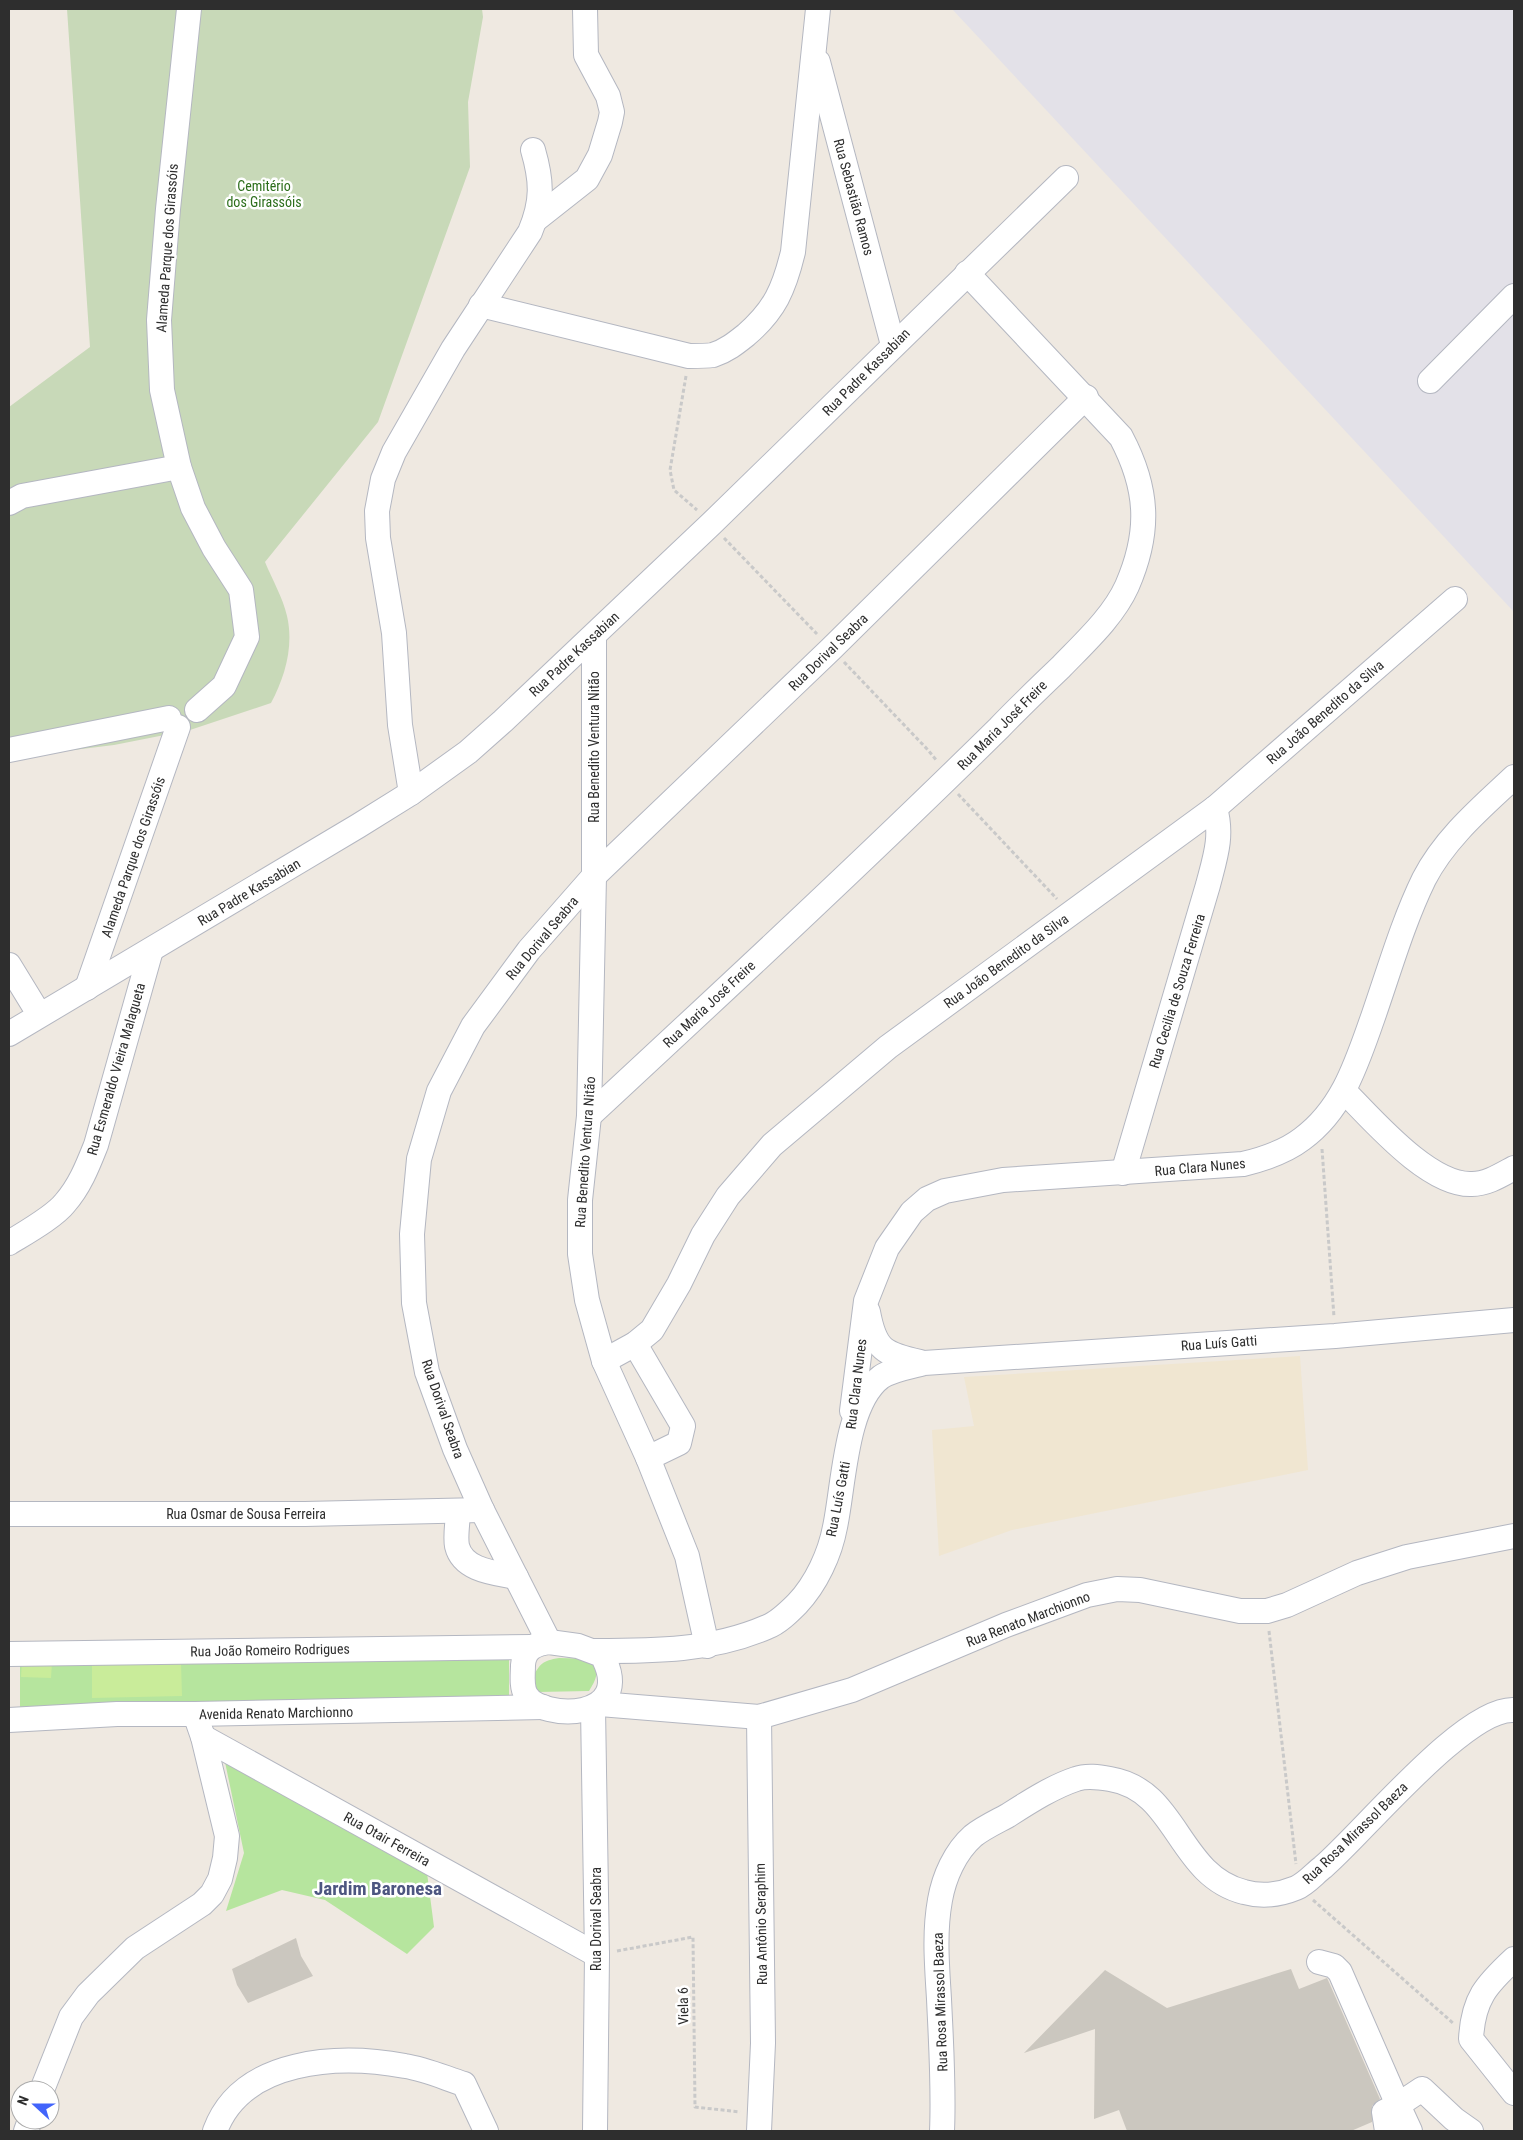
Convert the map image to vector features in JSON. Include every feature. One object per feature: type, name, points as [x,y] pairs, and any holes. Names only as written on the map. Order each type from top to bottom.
[{"type":"street","name":"Alameda Parque dos Girassóis","points":[[190,9],[171,179],[159,320],[162,390],[179,467],[193,508],[214,548],[241,590],[246,637],[224,686],[197,710]]},
{"type":"street","points":[[411,793],[400,725],[394,633],[378,538],[377,511],[384,479],[394,452],[453,349],[512,260],[535,220],[587,179],[598,161],[612,112],[608,96],[586,55],[585,9]]},
{"type":"street","points":[[481,305],[690,356],[713,355],[734,345],[766,316],[776,303],[787,278],[793,252],[818,9]]},
{"type":"street","name":"Rua Sebastião Ramos","points":[[814,48],[893,345]]},
{"type":"street","points":[[533,150],[540,176],[535,220]]},
{"type":"street","name":"Rua Padre Kassabian","points":[[9,1034],[411,793],[468,752],[594,636],[711,524],[966,273],[1066,178]]},
{"type":"street","name":"Rua Maria José Freire","points":[[589,1116],[948,778],[1081,646],[1106,618],[1126,588],[1138,558],[1143,523],[1142,489],[1133,459],[1121,436],[1086,397],[966,273]]},
{"type":"street","points":[[1430,381],[1514,296]]},
{"type":"street","name":"Rua Dorival Seabra","points":[[540,1644],[516,1577],[482,1510],[455,1450],[427,1372],[414,1303],[412,1234],[419,1159],[440,1091],[473,1026],[529,950],[594,876],[825,656],[1086,397]]},
{"type":"street","points":[[9,503],[22,496],[179,467]]},
{"type":"street","name":"Rua João Benedito da Silva","points":[[604,1361],[635,1344],[652,1330],[662,1316],[703,1235],[728,1196],[772,1145],[888,1047],[1215,808],[1455,600]]},
{"type":"street","name":"Rua Benedito Ventura Nitão","points":[[594,636],[594,876],[589,1116],[580,1200],[580,1254],[587,1300],[604,1361],[648,1458],[687,1556],[707,1646]]},
{"type":"street","name":"Alameda Parque dos Girassóis","points":[[9,750],[174,723],[87,988]]},
{"type":"street","name":"Rua Clara Nunes","points":[[849,1440],[857,1359],[866,1301],[888,1248],[912,1212],[927,1199],[945,1192],[1003,1180],[1123,1173],[1252,1162],[1279,1153],[1302,1139],[1320,1123],[1344,1092],[1358,1059],[1411,909],[1425,877],[1468,820],[1514,777]]},
{"type":"street","name":"Rua Cecilia de Souza Ferreira","points":[[1123,1173],[1217,850],[1219,825],[1215,808]]},
{"type":"street","name":"Rua Esmeraldo Vieira Malagueta","points":[[9,1243],[65,1204],[83,1176],[96,1145],[151,950]]},
{"type":"street","points":[[9,965],[40,1014]]},
{"type":"street","points":[[1344,1092],[1425,1168],[1446,1179],[1471,1184],[1490,1180],[1514,1168]]},
{"type":"street","name":"Rua Luís Gatti","points":[[866,1301],[871,1327],[876,1342],[881,1348],[894,1357],[924,1363]]},
{"type":"street","name":"Rua Luís Gatti","points":[[596,1651],[662,1650],[707,1646],[769,1627],[791,1610],[808,1592],[823,1563],[835,1529],[849,1440],[866,1394],[883,1376],[895,1370],[924,1363],[1335,1336],[1514,1320]]},
{"type":"street","points":[[635,1344],[683,1426],[679,1443],[648,1458]]},
{"type":"street","name":"Rua Osmar de Sousa Ferreira","points":[[9,1514],[305,1514],[482,1510]]},
{"type":"street","points":[[458,1511],[457,1547],[466,1562],[482,1571],[516,1577]]},
{"type":"street","name":"Rua Renato Marchionno","points":[[597,1706],[759,1717],[852,1690],[1006,1625],[1087,1595],[1117,1589],[1140,1590],[1240,1611],[1267,1611],[1287,1605],[1357,1574],[1407,1557],[1514,1536]]},
{"type":"street","points":[[540,1644],[578,1646],[596,1651],[602,1655],[609,1675],[609,1686],[605,1697],[597,1706],[584,1711],[543,1707],[526,1695],[522,1678],[524,1661],[540,1644]]},
{"type":"street","name":"Rua João Romeiro Rodrigues","points":[[9,1654],[540,1644]]},
{"type":"street","name":"Rua Dorival Seabra","points":[[595,2131],[597,1706]]},
{"type":"street","name":"Avenida Renato Marchionno","points":[[9,1720],[117,1714],[543,1707]]},
{"type":"street","name":"Rua Rosa Mirassol Baeza","points":[[942,2131],[944,2091],[936,1941],[940,1901],[945,1879],[955,1858],[973,1836],[1036,1798],[1078,1778],[1098,1776],[1125,1781],[1145,1792],[1161,1809],[1192,1856],[1213,1879],[1231,1889],[1253,1895],[1271,1896],[1298,1887],[1335,1857],[1436,1754],[1488,1716],[1514,1710]]},
{"type":"street","points":[[46,2080],[71,2017],[88,1994],[135,1948],[202,1904],[212,1894],[220,1879],[225,1858],[227,1836],[203,1737],[195,1714]]},
{"type":"street","name":"Rua Antônio Seraphim","points":[[759,1717],[761,2123]]},
{"type":"street","name":"Rua Otair Ferreira","points":[[203,1737],[597,1955]]},
{"type":"street","points":[[1514,1959],[1490,1983],[1478,2000],[1472,2020],[1471,2039],[1514,2094]]},
{"type":"street","points":[[1319,1962],[1334,1966],[1340,1972],[1410,2131]]},
{"type":"street","points":[[218,2129],[234,2100],[255,2081],[294,2066],[330,2061],[366,2061],[407,2066],[464,2084],[486,2131]]},
{"type":"street","points":[[1387,2131],[1384,2112],[1422,2089],[1454,2119],[1471,2131]]},
{"type":"path","points":[[1320,1123],[1335,1336]]},
{"type":"path","name":"Viela 6","points":[[597,1955],[693,1937],[695,2108],[761,2123]]},
{"type":"shaded area","points":[[952,9],[1514,9],[1514,612]]},
{"type":"shaded area","points":[[1300,1356],[1308,1470],[1012,1530],[939,1556],[932,1430],[974,1426],[964,1377]]},
{"type":"green space","name":"Cemitério dos Girassóis","points":[[67,9],[482,9],[483,17],[468,102],[470,167],[378,422],[265,562],[280,595],[289,627],[287,661],[271,703],[190,730],[114,745],[9,758],[9,407],[90,347]]},
{"type":"green space","points":[[559,1658],[593,1659],[597,1672],[594,1683],[589,1691],[537,1692],[532,1678],[542,1664]]},
{"type":"green space","points":[[509,1659],[509,1706],[20,1712],[20,1664]]},
{"type":"green space","points":[[22,1661],[52,1662],[51,1678],[21,1677]]},
{"type":"green space","points":[[181,1663],[182,1696],[92,1698],[92,1665]]},
{"type":"green space","points":[[225,1762],[426,1865],[434,1927],[407,1954],[325,1900],[282,1890],[226,1911],[244,1853]]},
{"type":"building","points":[[296,1938],[301,1956],[313,1976],[248,2003],[237,1985],[232,1969]]},
{"type":"building","points":[[1291,1969],[1299,1989],[1327,1978],[1380,2099],[1372,2106],[1372,2122],[1351,2131],[1127,2131],[1119,2110],[1094,2119],[1095,2029],[1024,2053],[1105,1970],[1167,2008]]},
{"type":"district","name":"Jardim Baronesa","points":[[378,1888]]}]
